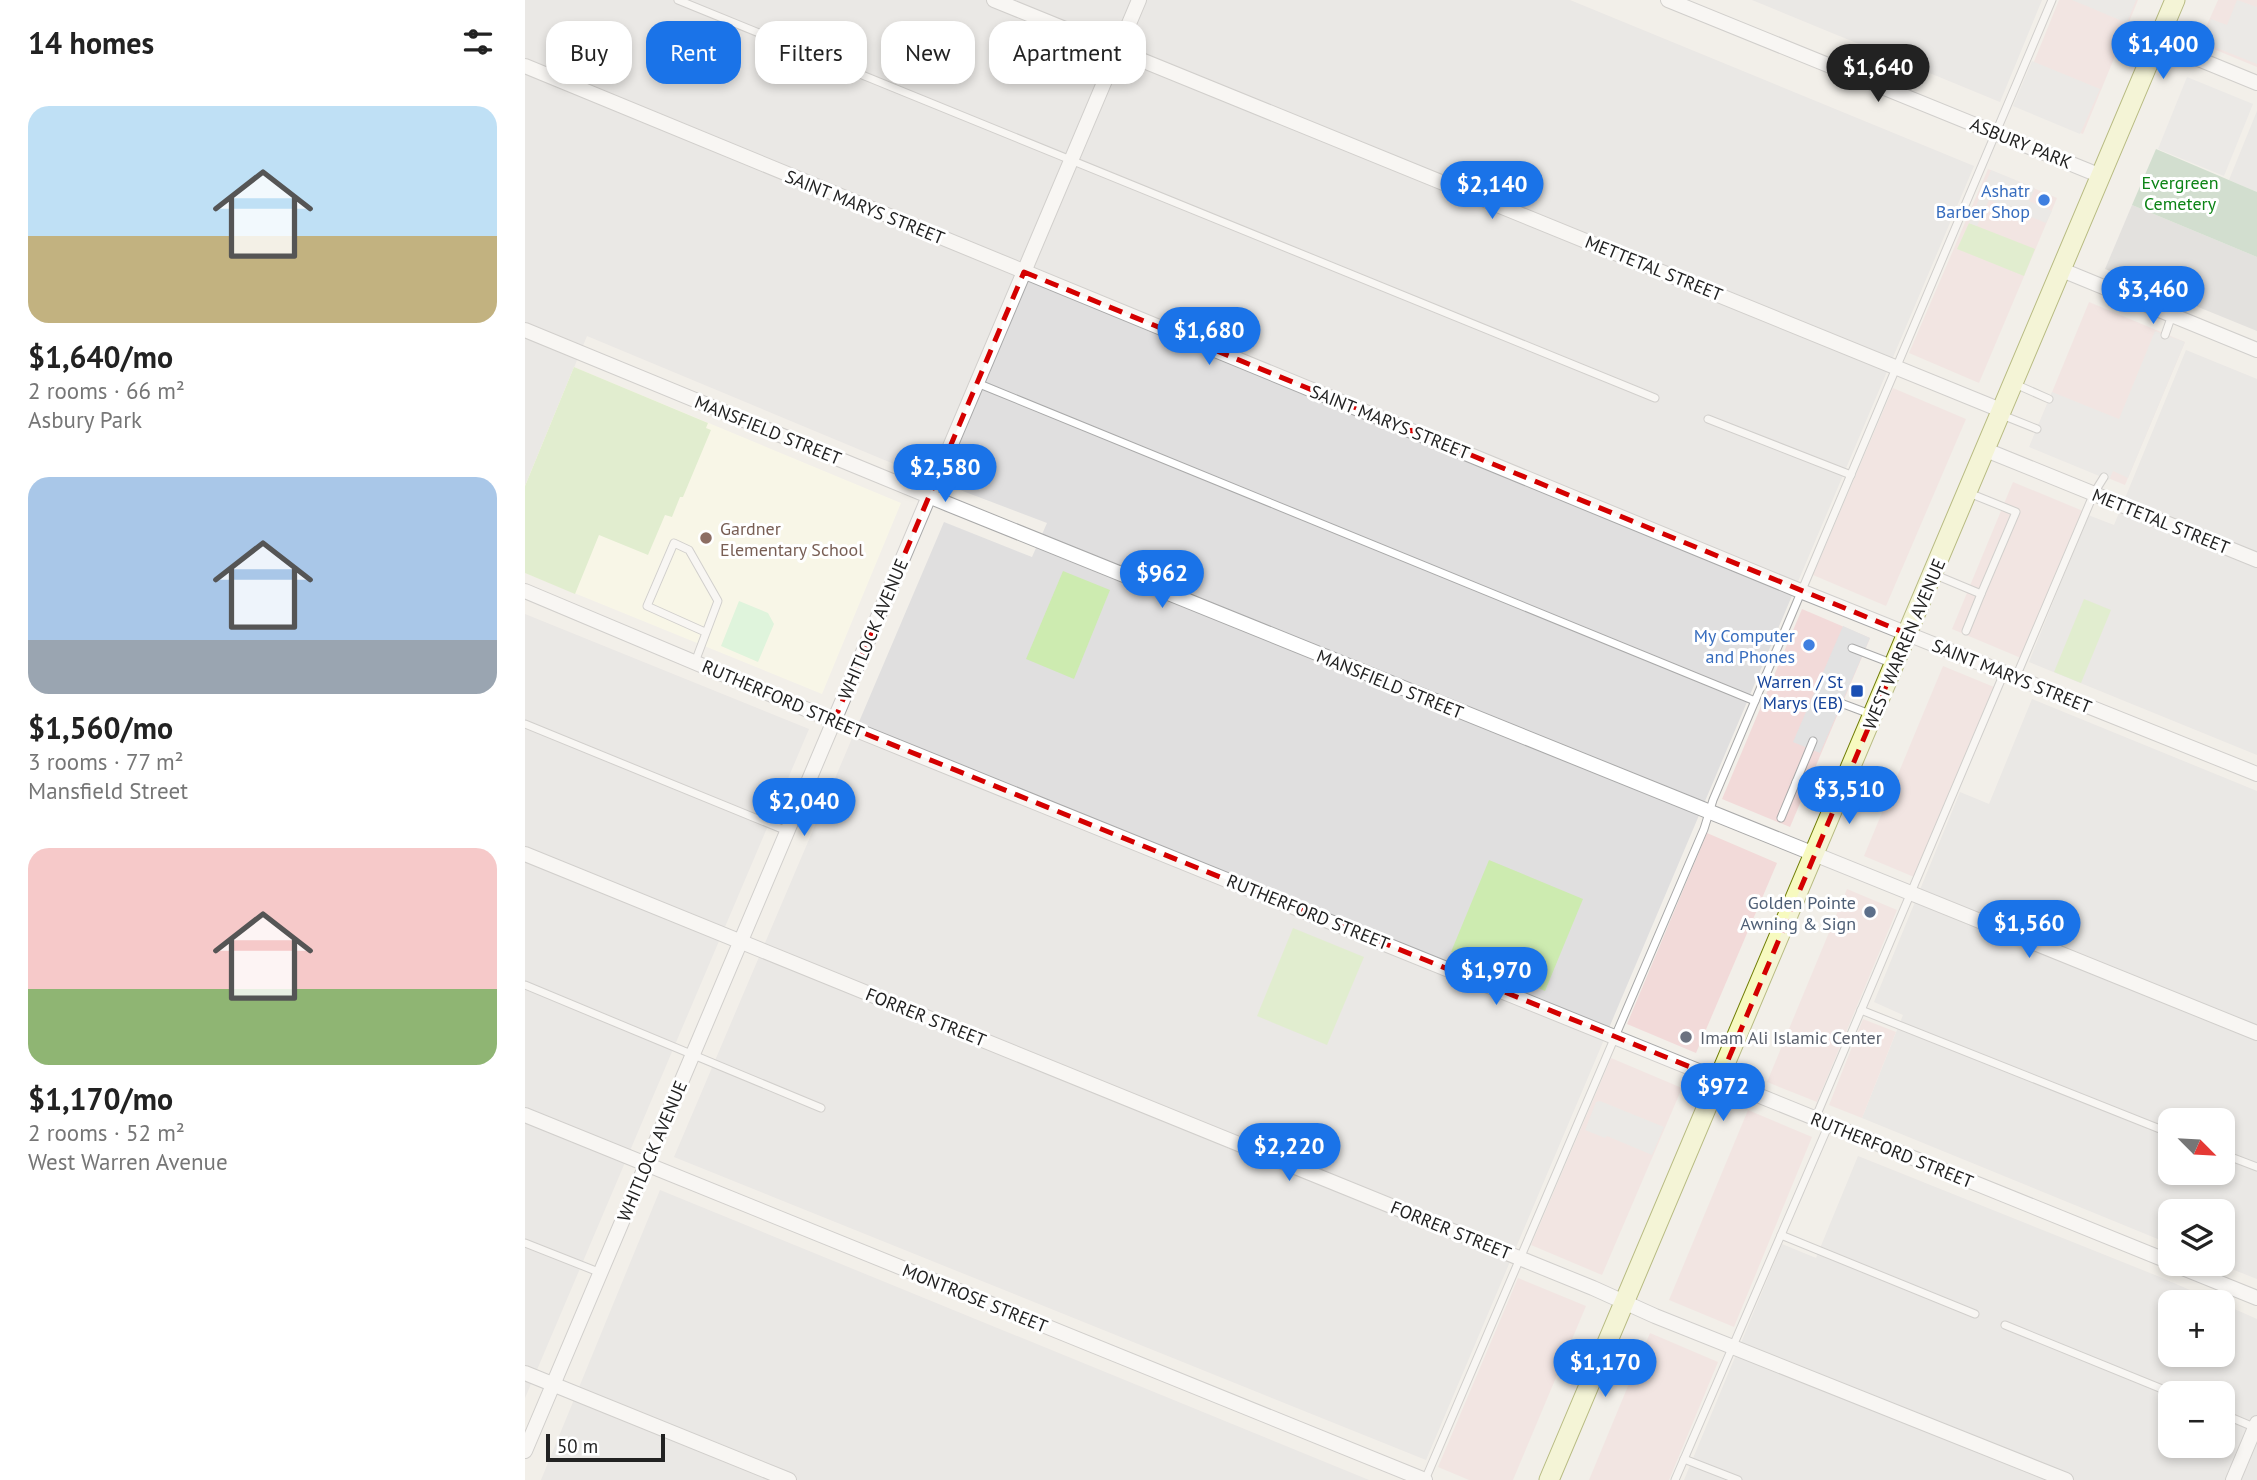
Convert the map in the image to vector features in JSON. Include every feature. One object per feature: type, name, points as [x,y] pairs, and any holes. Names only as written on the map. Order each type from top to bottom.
[{"type":"main road","name":"WEST WARREN AVENUE","points":[[1549,1480],[1874,716],[2174,0]]},
{"type":"street","name":"METTETAL STREET","points":[[994,0],[1045,21]]},
{"type":"street","name":"WHITLOCK AVENUE","points":[[1130,21],[1139,0]]},
{"type":"street","name":"ASBURY PARK","points":[[1668,0],[2101,176]]},
{"type":"street","points":[[2157,42],[2257,83]]},
{"type":"street","name":"METTETAL STREET","points":[[1146,62],[2002,412]]},
{"type":"street","name":"SAINT MARYS STREET","points":[[525,66],[1803,592],[2257,774]]},
{"type":"street","name":"WHITLOCK AVENUE","points":[[525,1451],[1104,84]]},
{"type":"street","points":[[2062,270],[2257,350]]},
{"type":"street","name":"MANSFIELD STREET","points":[[525,330],[929,497],[2257,1033]]},
{"type":"street","name":"METTETAL STREET","points":[[1986,450],[2257,560]]},
{"type":"street","name":"RUTHERFORD STREET","points":[[525,591],[834,721],[2158,1258]]},
{"type":"street","name":"FORRER STREET","points":[[525,854],[1732,1347],[2066,1480]]},
{"type":"street","name":"MONTROSE STREET","points":[[525,1115],[1425,1480]]},
{"type":"street","name":"RUTHERFORD STREET","points":[[2203,1276],[2257,1298]]},
{"type":"street","points":[[525,1373],[789,1480]]},
{"type":"street","points":[[2233,1480],[2256,1426]]},
{"type":"lane","points":[[678,0],[1655,398]]},
{"type":"lane","points":[[1425,1480],[1704,829],[1755,701],[2052,0]]},
{"type":"lane","points":[[2165,335],[2172,314]]},
{"type":"lane","points":[[977,383],[1755,701]]},
{"type":"lane","points":[[2014,383],[2049,399]]},
{"type":"lane","points":[[2002,412],[2037,429]]},
{"type":"lane","points":[[1708,419],[1851,475]]},
{"type":"lane","points":[[1675,1480],[1781,1235],[1861,1010],[2010,675],[2103,477]]},
{"type":"lane","points":[[1966,631],[2016,512],[1968,492]]},
{"type":"lane","points":[[695,663],[718,601],[689,550],[674,543],[647,606],[705,632]]},
{"type":"lane","points":[[1933,575],[1981,594]]},
{"type":"lane","points":[[1852,648],[1895,665]]},
{"type":"lane","points":[[1830,699],[1874,716]]},
{"type":"lane","points":[[525,724],[788,832]]},
{"type":"lane","points":[[1780,818],[1813,741]]},
{"type":"lane","points":[[1796,782],[1838,799]]},
{"type":"lane","points":[[525,985],[821,1108]]},
{"type":"lane","points":[[1861,1010],[2158,1128]]},
{"type":"lane","points":[[2235,1159],[2257,1167]]},
{"type":"lane","points":[[1781,1235],[1975,1314]]},
{"type":"lane","points":[[525,1242],[601,1273]]},
{"type":"lane","points":[[2005,1325],[2158,1387]]},
{"type":"lane","points":[[2235,1418],[2256,1426]]},
{"type":"lane","points":[[1684,1458],[1738,1480]]},
{"type":"highlighted area","points":[[1024,272],[1908,634],[1720,1079],[834,721]]},
{"type":"shaded area","points":[[525,0],[1570,0],[1974,166],[1426,1460],[674,1157],[944,522],[1032,557],[1047,523],[918,474],[587,336],[525,486]]},
{"type":"shaded area","points":[[1752,0],[2042,0],[2000,102]]},
{"type":"shaded area","points":[[2059,0],[2138,0],[2083,134],[2016,106]]},
{"type":"shaded area","points":[[2072,0],[2136,0],[2127,23]]},
{"type":"shaded area","points":[[2218,0],[2257,0],[2257,67],[2199,43]]},
{"type":"shaded area","points":[[2237,0],[2257,7],[2257,64],[2202,42],[2211,19],[2227,25]]},
{"type":"shaded area","points":[[2032,61],[2100,89],[2080,134],[2013,106]]},
{"type":"shaded area","points":[[2187,77],[2253,104],[2224,176],[2158,149]]},
{"type":"shaded area","points":[[2257,111],[2257,192],[2229,180]]},
{"type":"shaded area","points":[[1988,169],[2057,198],[1979,383],[1909,353]]},
{"type":"shaded area","points":[[1991,170],[2035,188],[2029,201],[2052,211],[2046,223],[1989,200],[1977,226],[1969,223]]},
{"type":"shaded area","points":[[2132,205],[2257,257],[2257,331],[2105,269]]},
{"type":"shaded area","points":[[2089,302],[2185,342],[2125,485],[2030,446]]},
{"type":"shaded area","points":[[2155,331],[2185,342],[2128,478],[2113,471],[2109,480],[2029,447],[2052,392],[2119,419]]},
{"type":"shaded area","points":[[2186,350],[2257,379],[2257,755],[2029,662],[2088,515],[2114,525]]},
{"type":"shaded area","name":"Gardner Elementary School","points":[[574,367],[901,503],[822,694],[525,573],[525,486]]},
{"type":"shaded area","points":[[1893,388],[1966,419],[1886,606],[1813,575]]},
{"type":"shaded area","points":[[2013,482],[2083,511],[2021,658],[1952,629]]},
{"type":"shaded area","points":[[1802,609],[1870,638],[1790,827],[1722,799]]},
{"type":"shaded area","points":[[525,614],[809,729],[525,1398]]},
{"type":"shaded area","points":[[1843,626],[1870,638],[1820,753],[1793,742]]},
{"type":"shaded area","points":[[1943,666],[1994,687],[1914,877],[1864,856]]},
{"type":"shaded area","points":[[2032,699],[2257,791],[2257,1279],[2235,1270],[2235,1199],[2158,1199],[2158,1239],[1862,1118],[1903,1015],[1874,1002],[1960,792],[1989,804]]},
{"type":"shaded area","points":[[1707,833],[1777,863],[1696,1053],[1627,1024]]},
{"type":"shaded area","points":[[1847,889],[1897,910],[1817,1102],[1767,1082]]},
{"type":"shaded area","points":[[1863,1019],[1896,1032],[1862,1118],[1829,1105]]},
{"type":"shaded area","points":[[1611,1058],[1682,1088],[1602,1275],[1531,1245]]},
{"type":"shaded area","points":[[1600,1101],[1664,1127],[1652,1155],[1585,1130],[1596,1102]]},
{"type":"shaded area","points":[[1748,1110],[1812,1137],[1734,1327],[1669,1300]]},
{"type":"shaded area","points":[[1858,1156],[2190,1290],[2158,1290],[2158,1367],[2235,1367],[2235,1309],[2257,1319],[2257,1480],[1684,1480],[1782,1244],[1816,1258]]},
{"type":"shaded area","points":[[660,1190],[1369,1480],[541,1480]]},
{"type":"shaded area","points":[[1518,1278],[1586,1306],[1513,1480],[1469,1480],[1438,1467]]},
{"type":"shaded area","points":[[1650,1333],[1718,1362],[1669,1480],[1589,1480]]},
{"type":"green space","name":"Evergreen Cemetery","points":[[2156,149],[2257,192],[2257,257],[2132,205]]},
{"type":"green space","points":[[1969,223],[2035,249],[2024,276],[1957,249]]},
{"type":"green space","points":[[574,367],[708,423],[706,428],[711,430],[683,497],[680,497],[672,517],[665,515],[648,555],[599,535],[575,594],[525,573],[525,486]]},
{"type":"green space","points":[[1063,571],[1110,590],[1074,679],[1026,659]]},
{"type":"green space","points":[[2084,599],[2111,610],[2081,683],[2054,672]]},
{"type":"green space","points":[[739,601],[768,613],[774,624],[758,662],[721,646]]},
{"type":"green space","points":[[1489,860],[1583,899],[1545,991],[1451,952]]},
{"type":"green space","points":[[1293,928],[1364,957],[1327,1045],[1257,1016]]},
{"type":"place","name":"Ashatr Barber Shop","points":[[2044,200]]},
{"type":"place","name":"Gardner Elementary School","points":[[706,538]]},
{"type":"place","name":"My Computer and Phones","points":[[1809,645]]},
{"type":"place","name":"Warren / St Marys (EB)","points":[[1857,691]]},
{"type":"place","name":"Golden Pointe Awning & Sign","points":[[1870,912]]},
{"type":"place","name":"Imam Ali Islamic Center","points":[[1686,1037]]}]
